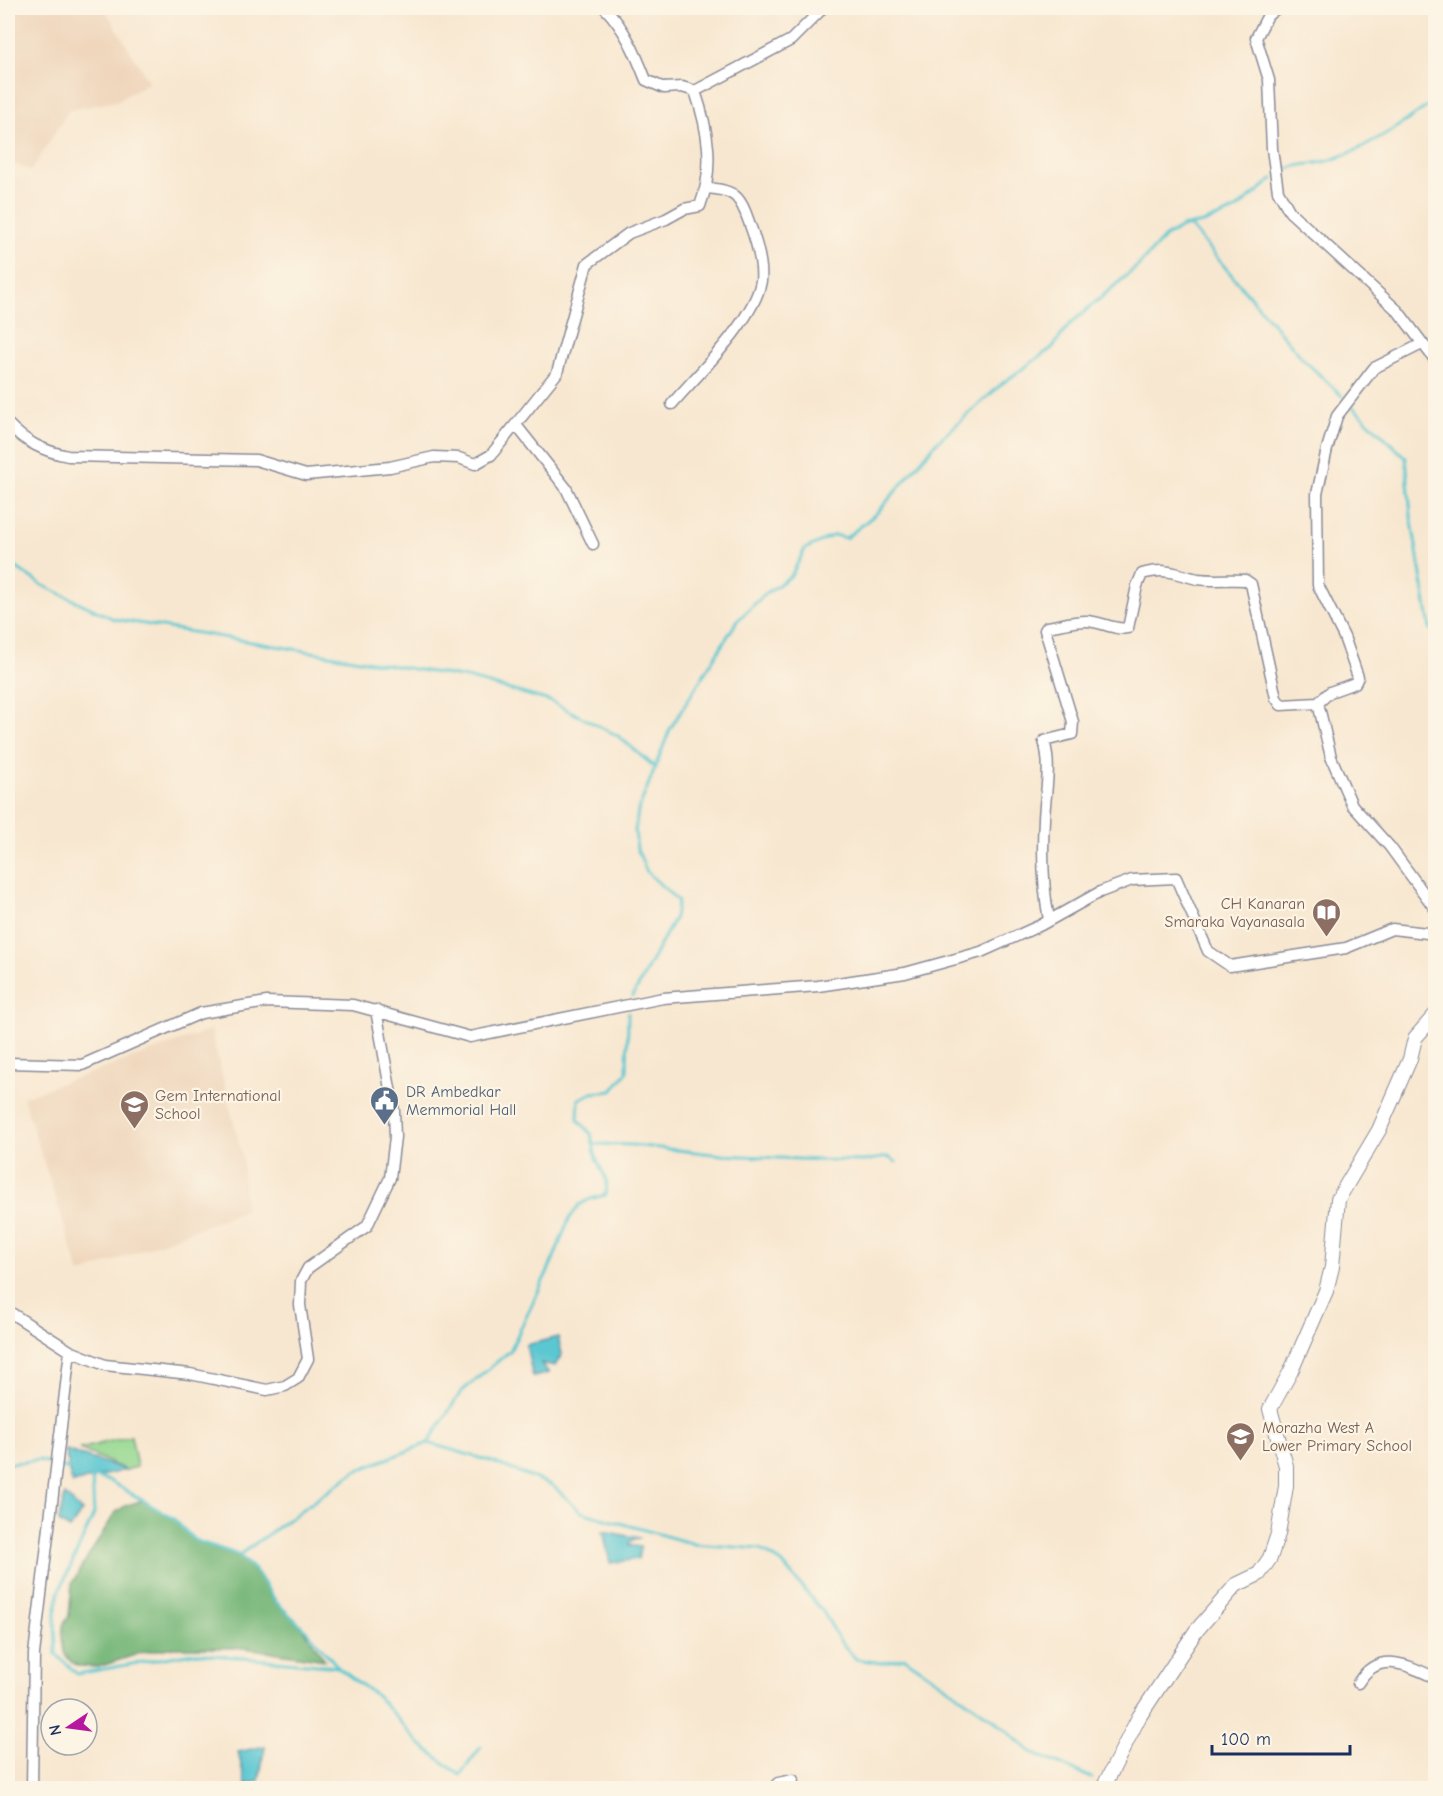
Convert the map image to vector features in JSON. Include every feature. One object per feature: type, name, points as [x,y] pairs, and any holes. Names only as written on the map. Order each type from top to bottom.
[{"type":"main road","points":[[1103,1788],[1139,1717],[1196,1631],[1236,1585],[1259,1574],[1270,1558],[1282,1512],[1286,1466],[1270,1409],[1291,1371],[1326,1290],[1332,1267],[1338,1199],[1378,1130],[1410,1059],[1415,1038],[1436,1014]]},
{"type":"street","points":[[605,8],[621,25],[633,46],[646,80],[664,88],[682,87],[695,91],[791,40],[823,8]]},
{"type":"street","points":[[1277,8],[1268,15],[1256,38],[1269,80],[1272,149],[1278,191],[1290,212],[1398,311],[1436,361]]},
{"type":"street","points":[[8,424],[20,436],[45,451],[68,456],[256,460],[306,475],[390,467],[434,457],[459,458],[475,464],[491,455],[557,373],[587,264],[629,233],[666,219],[684,209],[700,206],[707,188],[710,168],[705,121],[695,91]]},
{"type":"street","points":[[672,404],[746,318],[761,280],[752,233],[739,197],[725,189],[707,188]]},
{"type":"street","points":[[1050,920],[1044,893],[1044,820],[1049,776],[1044,741],[1072,734],[1073,722],[1050,649],[1047,627],[1085,621],[1106,624],[1121,630],[1128,628],[1137,586],[1142,574],[1159,569],[1179,572],[1198,579],[1245,580],[1251,584],[1262,625],[1276,698],[1281,705],[1318,704],[1330,692],[1355,683],[1358,677],[1344,637],[1318,585],[1317,494],[1337,416],[1374,368],[1422,344]]},
{"type":"street","points":[[516,426],[566,488],[593,544]]},
{"type":"street","points":[[1318,704],[1331,757],[1352,805],[1390,846],[1436,910]]},
{"type":"street","points":[[8,1063],[82,1065],[201,1013],[267,1002],[353,1005],[470,1037],[663,998],[818,986],[905,974],[981,952],[1050,920],[1100,892],[1132,880],[1176,878],[1208,951],[1230,966],[1346,948],[1392,929],[1436,934]]},
{"type":"street","points":[[8,1311],[70,1351],[105,1365],[190,1374],[267,1390],[285,1386],[298,1378],[308,1359],[300,1305],[300,1281],[308,1268],[366,1226],[390,1178],[395,1137],[394,1111],[376,1010]]},
{"type":"street","points":[[32,1788],[34,1654],[70,1351]]},
{"type":"street","points":[[1358,1683],[1365,1671],[1381,1662],[1405,1664],[1436,1678]]},
{"type":"street","points":[[773,1788],[778,1782],[793,1780]]},
{"type":"shaded area","points":[[8,8],[104,8],[149,82],[117,101],[69,110],[31,171],[8,161]]},
{"type":"shaded area","name":"Gem International School","points":[[211,1030],[243,1160],[245,1210],[80,1274],[23,1097]]},
{"type":"green space","points":[[131,1436],[137,1467],[126,1470],[80,1449]]},
{"type":"green space","points":[[143,1500],[174,1519],[194,1540],[239,1555],[258,1574],[277,1603],[302,1627],[325,1660],[245,1648],[170,1648],[144,1652],[98,1667],[79,1666],[71,1662],[64,1653],[62,1638],[63,1625],[69,1616],[72,1583],[115,1513],[125,1506]]},
{"type":"water","points":[[558,1337],[562,1354],[555,1366],[541,1363],[549,1373],[533,1377],[526,1345]]},
{"type":"water","points":[[65,1450],[126,1470],[72,1483]]},
{"type":"water","points":[[65,1495],[82,1511],[70,1529],[58,1522]]},
{"type":"water","points":[[603,1531],[639,1538],[630,1541],[629,1545],[641,1547],[638,1559],[610,1563]]},
{"type":"water","points":[[265,1746],[259,1781],[246,1785],[238,1752]]},
{"type":"waterway","points":[[1278,175],[1290,168],[1324,162],[1359,149],[1399,126],[1436,100]]},
{"type":"waterway","points":[[633,996],[675,917],[678,901],[647,872],[637,849],[635,831],[638,811],[670,729],[737,621],[765,594],[791,576],[805,549],[834,535],[846,538],[878,512],[937,442],[1004,382],[1052,348],[1070,324],[1139,265],[1165,237],[1182,227],[1203,223],[1235,210],[1273,179]]},
{"type":"waterway","points":[[1190,226],[1303,359],[1342,396]]},
{"type":"waterway","points":[[1353,407],[1406,458],[1411,516],[1430,628],[1436,636]]},
{"type":"waterway","points":[[8,562],[42,585],[114,619],[467,678],[550,701],[618,736],[656,768]]},
{"type":"waterway","points":[[96,1477],[110,1481],[174,1519],[194,1540],[239,1555],[356,1471],[428,1443],[461,1392],[510,1351],[553,1260],[568,1221],[579,1205],[590,1199],[606,1195],[607,1181],[596,1158],[591,1134],[578,1119],[579,1099],[592,1093],[612,1091],[627,1072],[628,1013]]},
{"type":"waterway","points":[[594,1144],[632,1145],[722,1155],[819,1160],[864,1161],[888,1157],[896,1162]]},
{"type":"waterway","points":[[428,1443],[490,1461],[552,1485],[581,1512],[694,1544],[761,1549],[782,1563],[824,1613],[840,1641],[856,1659],[881,1663],[905,1658],[994,1720],[1031,1752],[1092,1778]]},
{"type":"waterway","points":[[8,1464],[39,1460],[72,1470]]},
{"type":"waterway","points":[[92,1476],[94,1514],[59,1592],[55,1614],[56,1654],[77,1674],[193,1653],[337,1667],[377,1696],[419,1743],[460,1775],[481,1747]]},
{"type":"waterway","points":[[239,1555],[258,1574],[277,1603],[307,1631],[339,1668]]},
{"type":"place","name":"CH Kanaran Smaraka Vayanasala","points":[[1326,938]]},
{"type":"place","name":"DR Ambedkar Memmorial Hall","points":[[385,1126]]},
{"type":"place","name":"Gem International School","points":[[134,1130]]},
{"type":"place","name":"Morazha West A Lower Primary School","points":[[1241,1462]]}]
